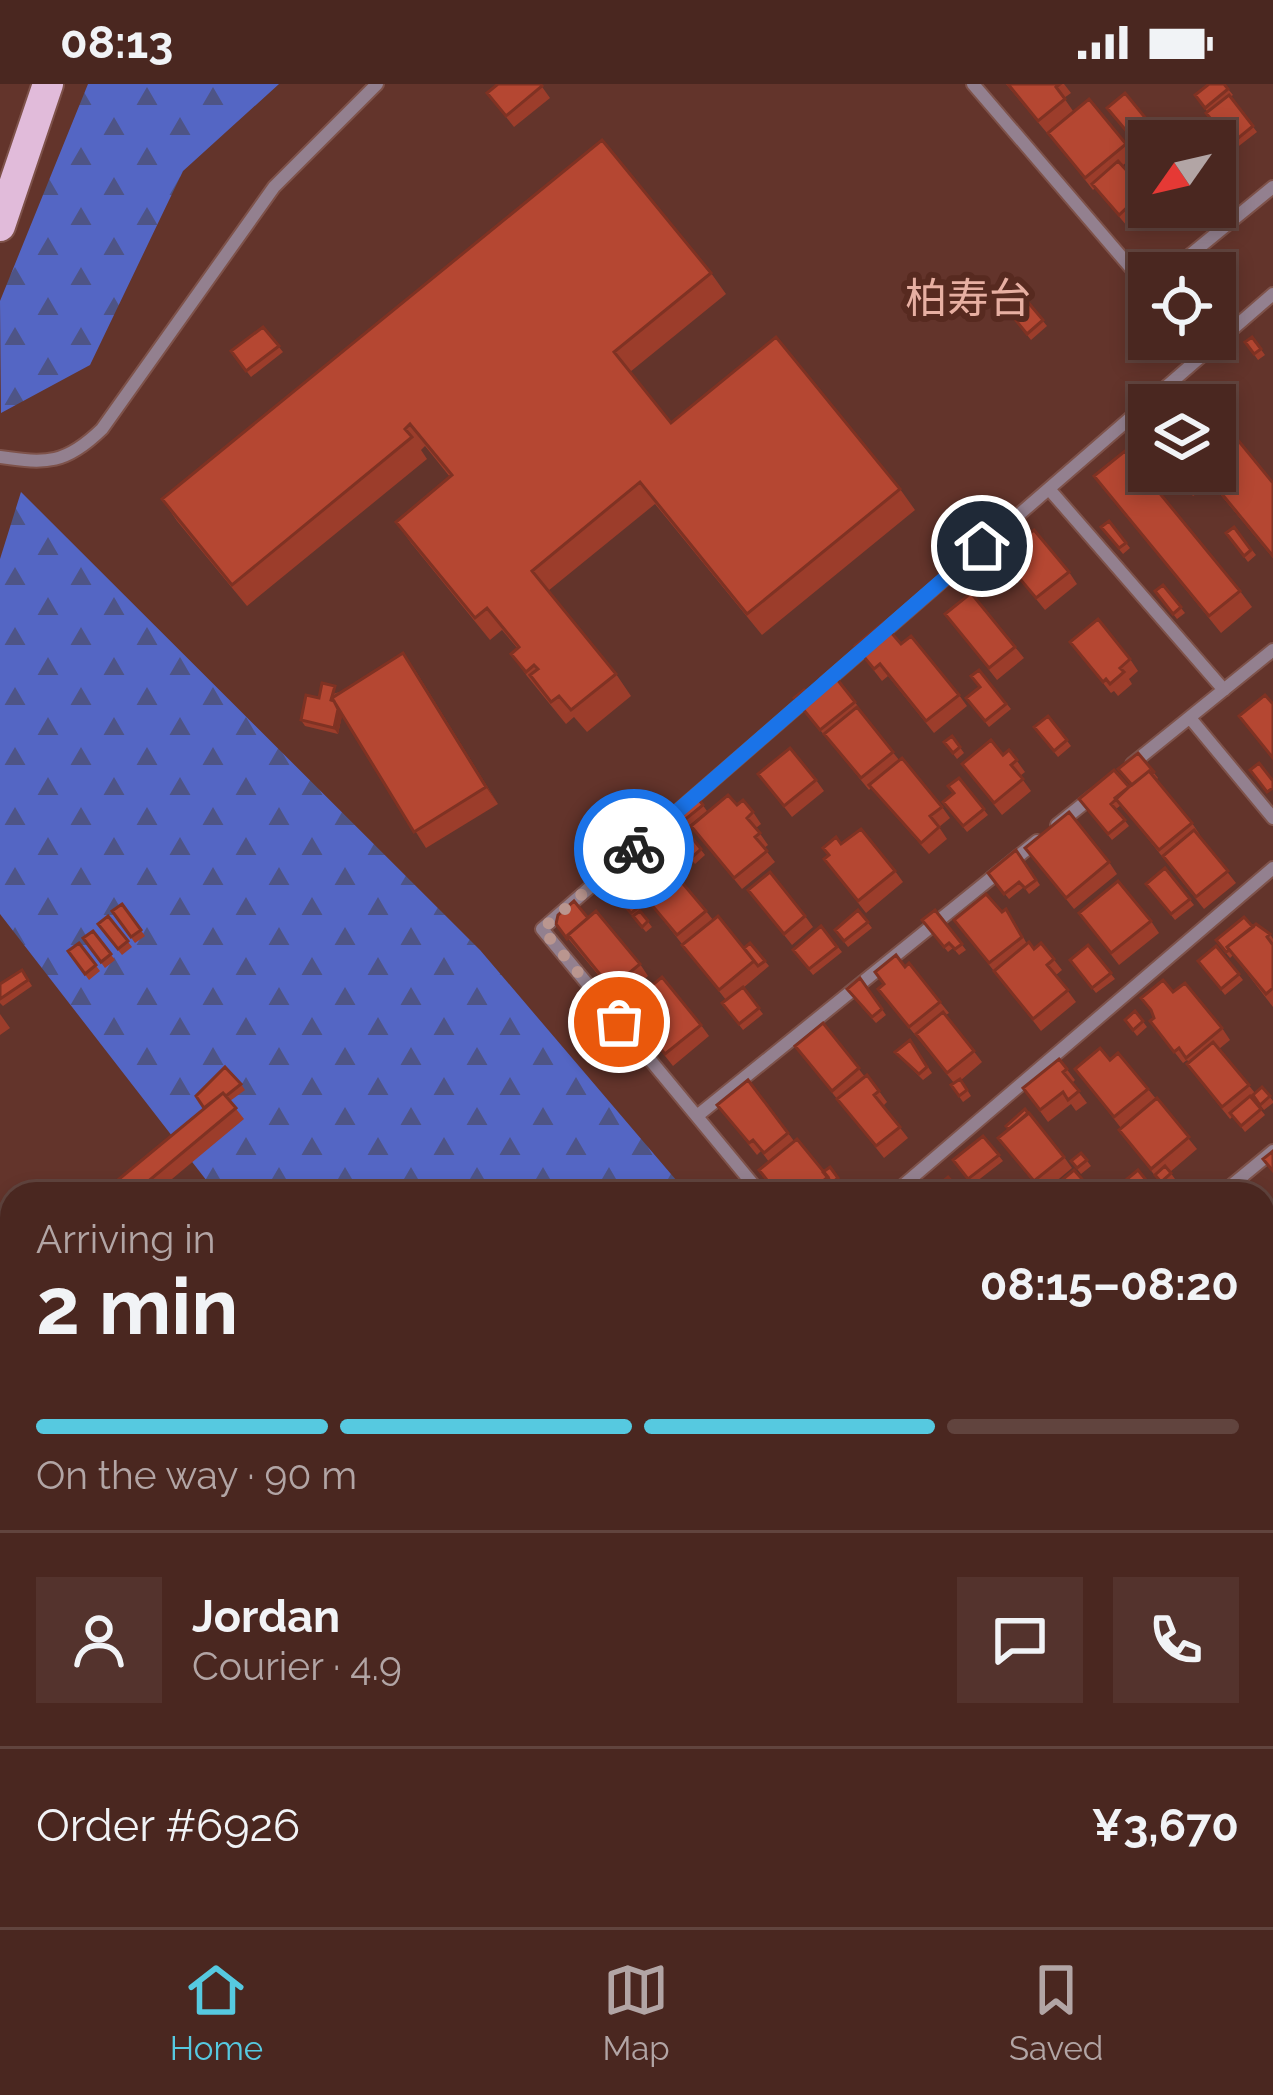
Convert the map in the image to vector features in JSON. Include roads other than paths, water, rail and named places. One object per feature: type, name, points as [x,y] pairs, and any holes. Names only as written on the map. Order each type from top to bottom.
[{"type":"main road","points":[[0,226],[48,84]]},
{"type":"street","points":[[0,457],[36,462],[62,459],[92,439],[274,187],[377,84]]},
{"type":"street","points":[[973,84],[1128,265]]},
{"type":"street","points":[[1194,252],[1273,187]]},
{"type":"street","points":[[751,1182],[542,929],[1273,294]]},
{"type":"street","points":[[1049,489],[1224,690]]},
{"type":"street","points":[[1117,777],[1273,650]]},
{"type":"street","points":[[1190,718],[1273,818]]},
{"type":"street","points":[[697,1116],[1099,791]]},
{"type":"street","points":[[906,1182],[1273,868]]},
{"type":"street","points":[[1236,1182],[1273,1151]]},
{"type":"district","name":"柏寿台","points":[[968,298]]}]
